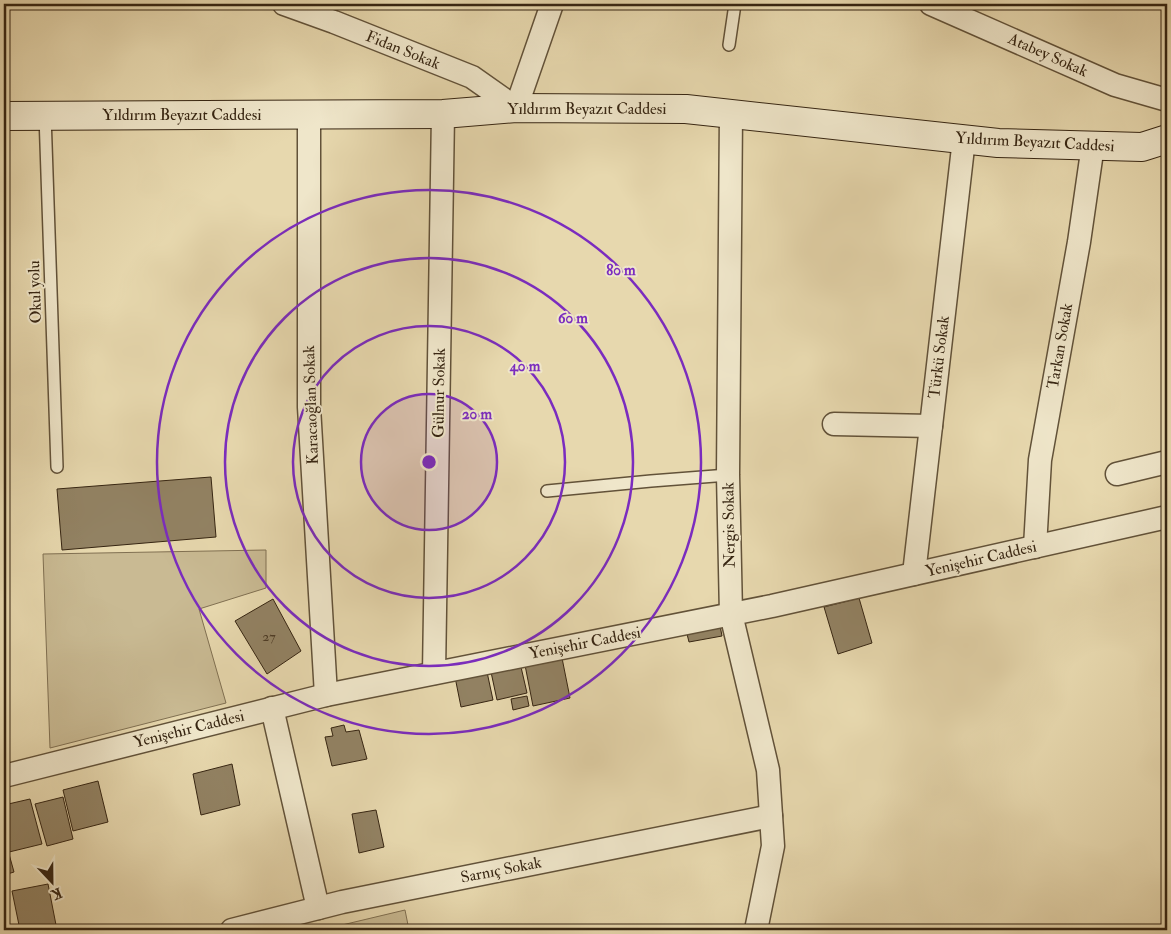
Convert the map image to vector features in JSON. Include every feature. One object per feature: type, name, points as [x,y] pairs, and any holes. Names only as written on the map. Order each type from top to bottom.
[{"type":"street","name":"Fidan Sokak","points":[[284,4],[472,77],[516,108]]},
{"type":"street","points":[[516,108],[552,4]]},
{"type":"street","name":"Atabey Sokak","points":[[931,4],[1115,85],[1167,100]]},
{"type":"street","name":"Yıldırım Beyazıt Caddesi","points":[[4,116],[443,114],[516,108],[686,109],[998,143],[1142,146],[1167,139]]},
{"type":"street","name":"Nergis Sokak","points":[[731,113],[728,475],[731,614],[768,770],[773,846],[756,930]]},
{"type":"street","name":"Karacaoğlan Sokak","points":[[309,114],[309,407],[326,695]]},
{"type":"street","name":"Gülnur Sokak","points":[[434,673],[443,114]]},
{"type":"street","name":"Türkü Sokak","points":[[914,574],[964,139]]},
{"type":"street","name":"Tarkan Sokak","points":[[1035,547],[1040,460],[1079,242],[1092,145]]},
{"type":"street","points":[[834,424],[931,426]]},
{"type":"street","points":[[1117,474],[1167,462]]},
{"type":"street","name":"Yenişehir Caddesi","points":[[4,776],[326,695],[731,614],[1167,517]]},
{"type":"street","points":[[272,708],[318,908]]},
{"type":"street","name":"Sarnıç Sokak","points":[[232,930],[352,900],[771,816]]},
{"type":"lane","points":[[729,45],[735,4]]},
{"type":"lane","name":"Okul yolu","points":[[45,115],[57,467]]},
{"type":"lane","points":[[547,491],[728,475]]},
{"type":"shaded area","points":[[266,550],[266,588],[199,609],[226,703],[50,748],[43,554]]},
{"type":"shaded area","points":[[405,910],[409,930],[343,930],[342,925]]},
{"type":"building","points":[[211,477],[216,537],[62,550],[57,489]]},
{"type":"building","points":[[859,598],[872,643],[838,654],[824,607]]},
{"type":"building","points":[[273,599],[301,651],[267,674],[235,621]]},
{"type":"building","points":[[719,620],[722,636],[689,642],[685,626]]},
{"type":"building","points":[[562,658],[570,698],[533,706],[525,665]]},
{"type":"building","points":[[521,667],[527,693],[497,700],[491,672]]},
{"type":"building","points":[[454,672],[487,672],[493,700],[461,707]]},
{"type":"building","points":[[527,696],[529,706],[513,710],[511,699]]},
{"type":"building","points":[[344,725],[346,732],[359,730],[367,759],[332,766],[325,737],[333,736],[331,728]]},
{"type":"building","points":[[232,764],[240,805],[201,815],[193,774]]},
{"type":"building","points":[[98,781],[108,822],[73,831],[63,790]]},
{"type":"building","points":[[63,797],[73,839],[47,846],[35,804]]},
{"type":"building","points":[[30,799],[42,844],[5,853],[4,805]]},
{"type":"building","points":[[376,810],[384,847],[359,853],[352,814]]},
{"type":"building","points":[[9,854],[14,872],[4,875],[4,855]]},
{"type":"building","points":[[48,884],[57,930],[20,930],[12,891]]}]
